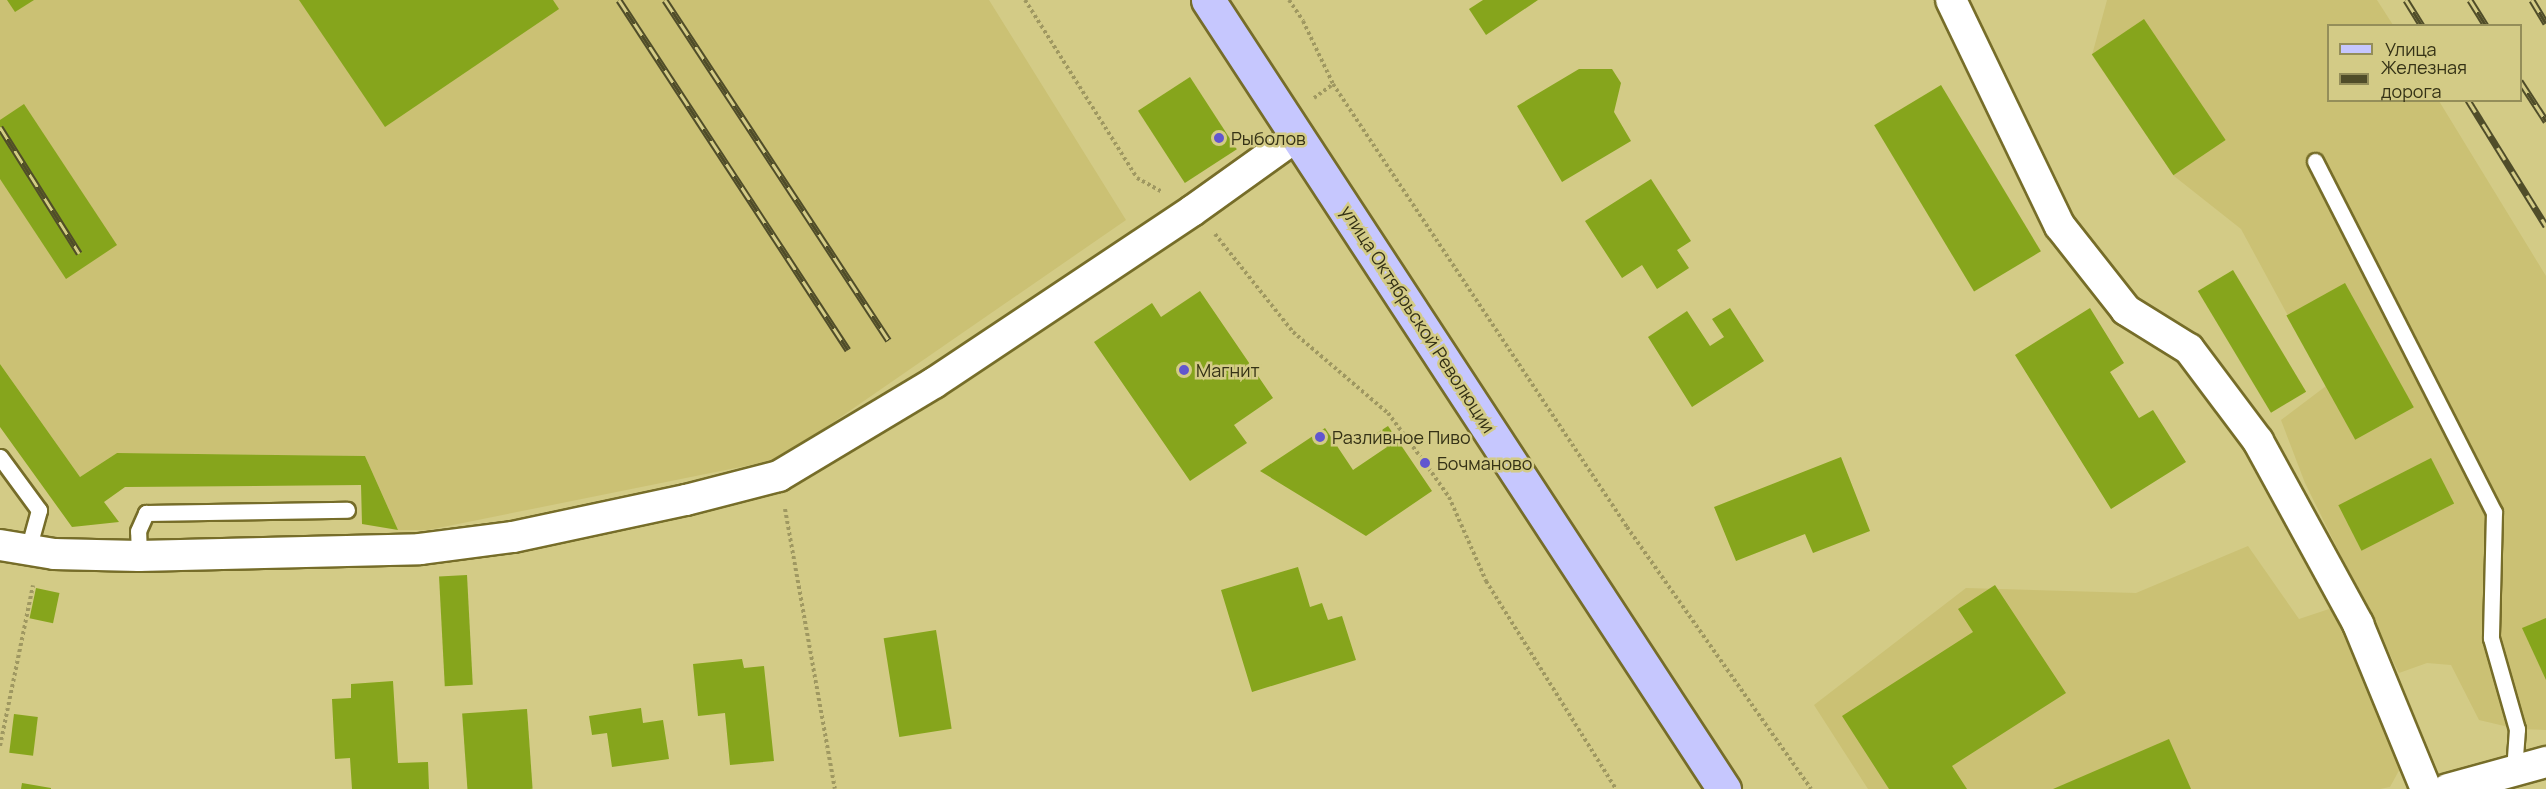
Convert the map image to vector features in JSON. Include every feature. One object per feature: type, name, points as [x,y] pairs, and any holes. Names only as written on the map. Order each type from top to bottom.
[{"type":"main road","name":"улица Октябрьской Революции","points":[[1208,0],[1724,789]]},
{"type":"street","points":[[1951,0],[2060,226],[2126,310],[2189,349],[2258,441],[2358,624],[2426,789]]},
{"type":"street","points":[[23,549],[139,556],[420,549],[513,537],[686,500],[779,476],[934,383],[1192,211],[1298,135]]},
{"type":"street","points":[[2448,789],[2546,762]]},
{"type":"lane","points":[[2315,161],[2494,512],[2491,638],[2517,729],[2514,771]]},
{"type":"lane","points":[[0,457],[39,510],[23,549]]},
{"type":"lane","points":[[139,556],[138,531],[146,513],[348,510]]},
{"type":"path","points":[[1024,0],[1137,178],[1192,211],[1215,234],[1293,332],[1388,413],[1449,497],[1486,581],[1616,789]]},
{"type":"path","points":[[1289,0],[1303,21],[1333,84],[1627,527],[1811,789]]},
{"type":"path","points":[[779,476],[835,789]]},
{"type":"path","points":[[0,746],[23,549]]},
{"type":"shaded area","points":[[0,0],[989,0],[1126,220],[780,459],[428,530],[398,530],[365,456],[117,453],[80,477],[0,364]]},
{"type":"shaded area","points":[[2107,0],[2377,0],[2392,24],[2327,24],[2327,102],[2440,102],[2546,276],[2546,730],[2517,729],[2479,720],[2451,665],[2427,663],[2399,673],[2305,483],[2281,420],[2326,386],[2241,229],[2174,176],[2092,55]]},
{"type":"shaded area","points":[[2248,546],[2299,619],[2335,607],[2402,765],[2390,787],[2380,789],[1868,789],[1814,705],[1966,588],[2136,593]]},
{"type":"building","points":[[7,0],[34,0],[15,12]]},
{"type":"building","points":[[299,0],[553,0],[559,9],[385,127]]},
{"type":"building","points":[[1483,0],[1538,0],[1486,35],[1469,9]]},
{"type":"building","points":[[2144,19],[2226,140],[2173,175],[2092,54]]},
{"type":"building","points":[[1579,69],[1612,69],[1621,83],[1614,112],[1631,141],[1562,182],[1517,106]]},
{"type":"building","points":[[1190,77],[1237,149],[1185,183],[1138,111]]},
{"type":"building","points":[[1941,85],[2041,251],[1974,291],[1874,125]]},
{"type":"building","points":[[24,104],[117,245],[66,279],[0,179],[0,120]]},
{"type":"building","points":[[1651,179],[1691,241],[1677,250],[1689,268],[1657,289],[1642,265],[1622,278],[1585,221]]},
{"type":"building","points":[[2233,270],[2306,392],[2271,413],[2198,291]]},
{"type":"building","points":[[2345,283],[2414,407],[2355,440],[2286,315]]},
{"type":"building","name":"Магнит","points":[[1200,291],[1273,398],[1234,425],[1247,443],[1190,481],[1094,342],[1152,303],[1161,317]]},
{"type":"building","points":[[1730,308],[1764,361],[1692,407],[1648,337],[1687,311],[1710,346],[1724,337],[1712,319]]},
{"type":"building","points":[[2090,308],[2124,363],[2110,372],[2139,418],[2153,410],[2186,462],[2111,509],[2015,355]]},
{"type":"building","points":[[0,364],[80,477],[117,453],[365,456],[398,530],[362,524],[361,485],[125,487],[104,502],[119,522],[72,527],[0,427]]},
{"type":"building","points":[[1388,426],[1432,491],[1366,536],[1260,471],[1325,428],[1353,470],[1387,447],[1377,433]]},
{"type":"building","points":[[1841,457],[1870,531],[1813,553],[1805,534],[1736,561],[1714,507]]},
{"type":"building","points":[[2431,458],[2454,503],[2361,551],[2338,505]]},
{"type":"building","points":[[1298,567],[1310,607],[1322,603],[1328,620],[1342,616],[1356,660],[1252,692],[1221,590]]},
{"type":"building","points":[[467,575],[473,685],[445,686],[439,576]]},
{"type":"building","points":[[1995,585],[2066,693],[1952,766],[1967,789],[1889,789],[1842,716],[1973,632],[1958,609]]},
{"type":"building","points":[[36,588],[59,593],[53,623],[30,618]]},
{"type":"building","points":[[2546,618],[2546,680],[2522,628]]},
{"type":"building","points":[[936,630],[952,729],[899,737],[884,638]]},
{"type":"building","points":[[742,659],[744,668],[764,666],[774,761],[730,765],[725,713],[698,716],[693,664]]},
{"type":"building","points":[[393,681],[398,763],[428,762],[429,789],[352,789],[350,758],[335,759],[332,699],[351,698],[351,684]]},
{"type":"building","points":[[641,708],[643,723],[663,720],[669,759],[612,767],[607,733],[592,735],[589,716]]},
{"type":"building","points":[[527,709],[533,789],[467,789],[462,714]]},
{"type":"building","points":[[14,714],[38,717],[33,756],[9,753]]},
{"type":"building","points":[[2169,739],[2191,789],[2053,789]]},
{"type":"building","points":[[22,783],[51,788],[51,789],[21,789]]},
{"type":"railway","points":[[619,0],[848,350]]},
{"type":"railway","points":[[665,0],[888,340]]},
{"type":"railway","points":[[2406,0],[2421,24]]},
{"type":"railway","points":[[2470,0],[2485,24]]},
{"type":"railway","points":[[2532,0],[2546,23]]},
{"type":"railway","points":[[2522,84],[2546,121]]},
{"type":"railway","points":[[2469,102],[2546,226]]},
{"type":"railway","points":[[0,127],[79,253]]},
{"type":"place","name":"Рыболов","points":[[1219,138]]},
{"type":"place","name":"Магнит","points":[[1184,370]]},
{"type":"place","name":"Разливное Пиво","points":[[1320,437]]},
{"type":"place","name":"Бочманово","points":[[1425,463]]}]
